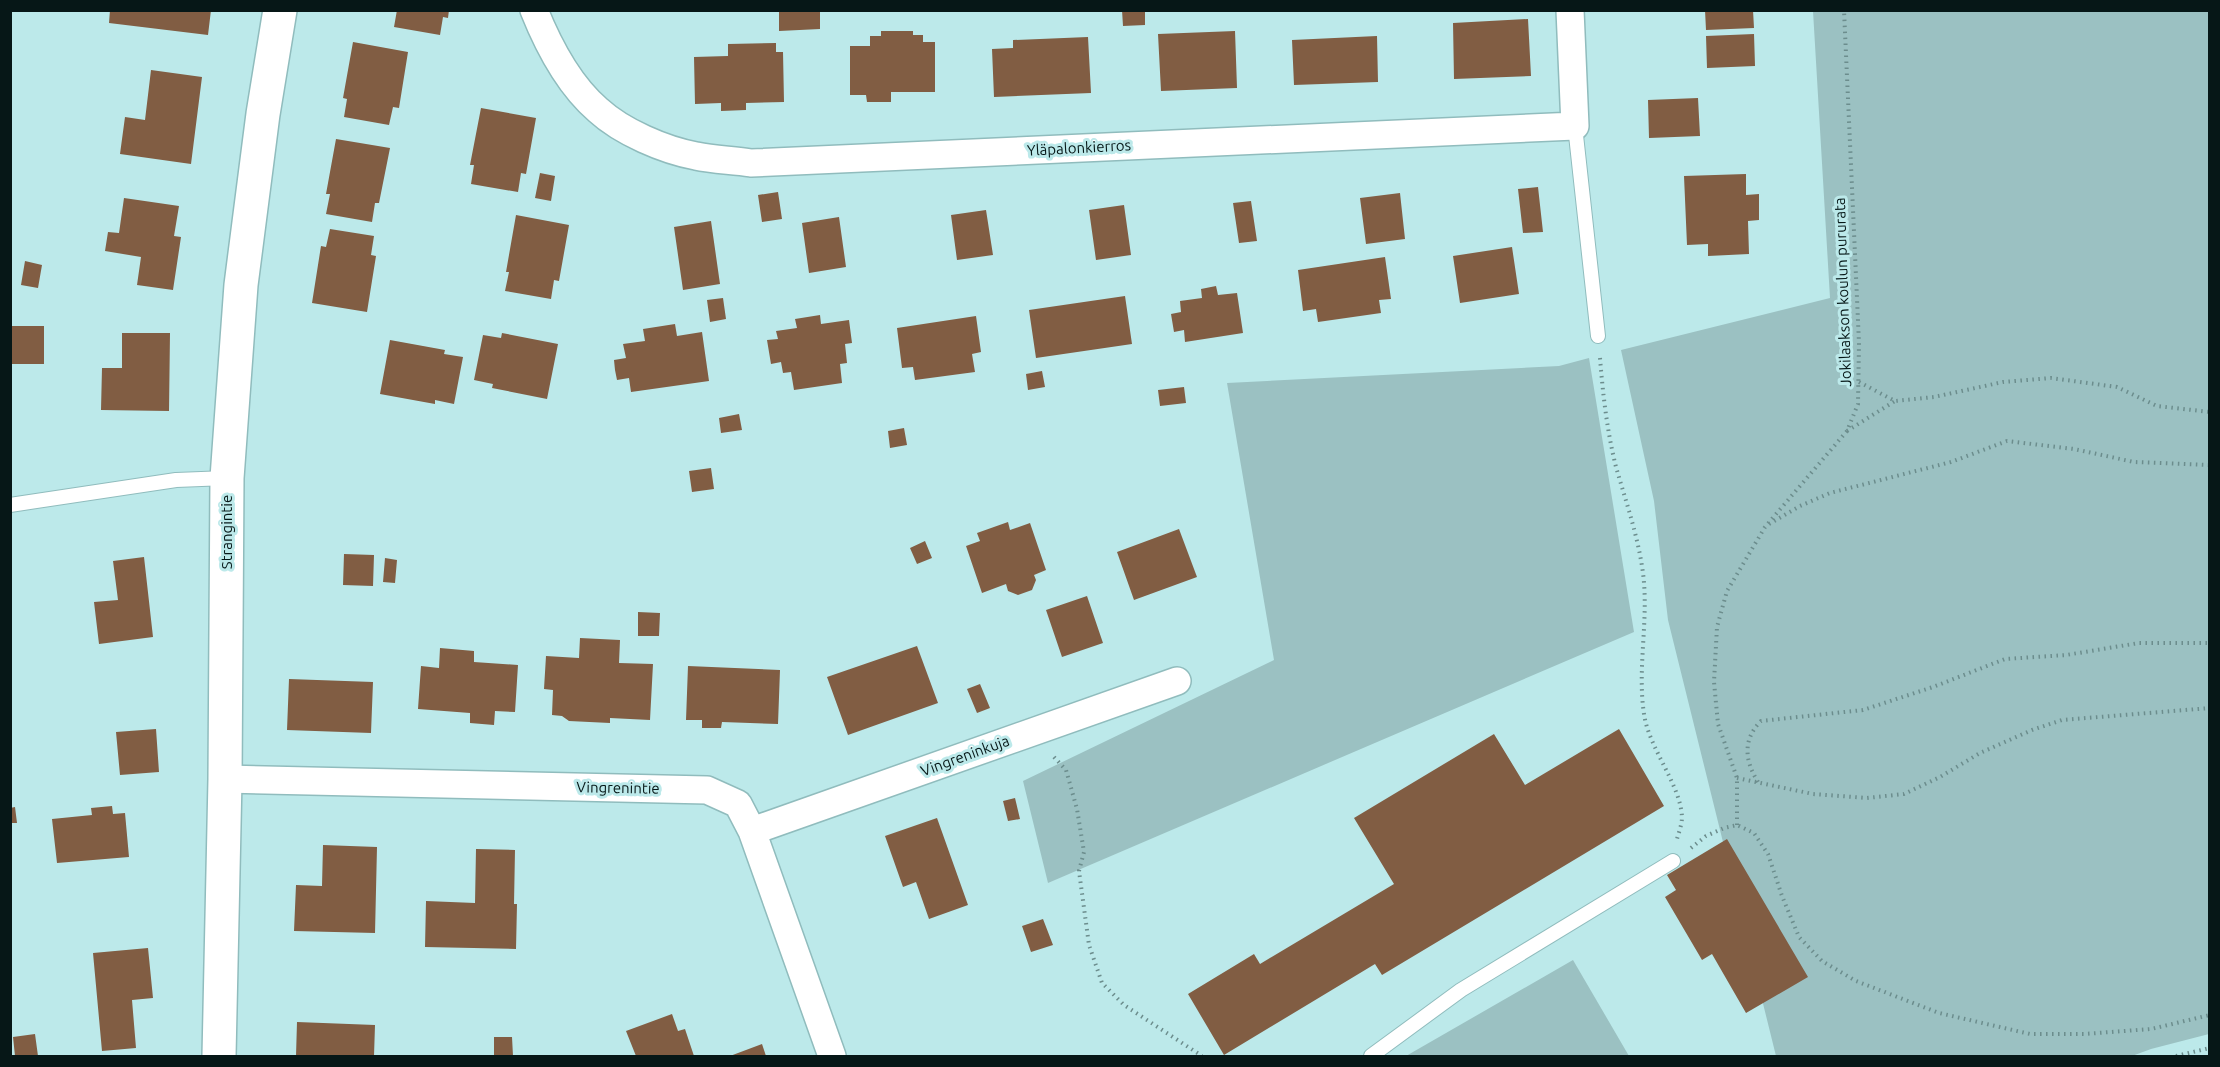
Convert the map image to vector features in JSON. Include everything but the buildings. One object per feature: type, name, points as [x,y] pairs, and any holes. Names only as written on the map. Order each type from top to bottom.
[{"type":"street","name":"Strangintie","points":[[219,1056],[225,779],[227,478],[241,285],[263,114],[280,10]]},
{"type":"street","name":"Yläpalonkierros","points":[[534,10],[553,53],[597,110],[633,134],[667,148],[696,156],[751,163],[1575,126]]},
{"type":"street","points":[[1570,10],[1575,126]]},
{"type":"street","name":"Vingreninkuja","points":[[752,831],[1178,681]]},
{"type":"street","name":"Vingrenintie","points":[[225,779],[707,790],[738,804],[752,831],[832,1056]]},
{"type":"lane","points":[[1575,126],[1598,336]]},
{"type":"lane","points":[[10,505],[176,480],[227,478]]},
{"type":"lane","points":[[1371,1056],[1461,990],[1673,861]]},
{"type":"path","name":"Jokilaakson koulun pururata","points":[[1737,825],[1737,778],[1718,724],[1714,682],[1717,627],[1727,591],[1765,527],[1847,431],[1858,404],[1859,343],[1844,10]]},
{"type":"path","points":[[1598,336],[1605,411],[1616,466],[1634,527],[1643,574],[1644,715],[1654,749],[1669,777],[1682,817],[1673,861]]},
{"type":"path","points":[[1847,431],[1895,401],[1934,397],[2004,382],[2050,378],[2117,387],[2157,406],[2210,412]]},
{"type":"path","points":[[1858,382],[1895,401]]},
{"type":"path","points":[[1765,527],[1800,506],[1830,493],[1951,462],[2007,441],[2074,449],[2134,462],[2210,465]]},
{"type":"path","points":[[1758,782],[1753,774],[1747,747],[1751,732],[1761,722],[1863,710],[1933,687],[2005,658],[2066,655],[2139,643],[2210,643]]},
{"type":"path","points":[[1737,778],[1824,795],[1867,798],[1904,794],[1940,777],[1980,753],[2032,730],[2062,720],[2210,708]]},
{"type":"path","points":[[1017,737],[1049,752],[1066,770],[1077,809],[1084,852],[1079,871],[1089,945],[1102,983],[1124,1005],[1202,1056]]},
{"type":"path","points":[[1673,861],[1706,836],[1724,828],[1737,825],[1754,833],[1768,854],[1799,937],[1822,961],[1856,981],[1939,1012],[2030,1034],[2084,1034],[2151,1029],[2210,1015]]},
{"type":"path","points":[[2176,1056],[2210,1048]]},
{"type":"shaded area","points":[[1813,11],[2209,11],[2209,1034],[2132,1056],[1776,1056],[1668,620],[1654,501],[1621,350],[1830,298]]},
{"type":"shaded area","points":[[1589,358],[1634,632],[1048,883],[1023,781],[1274,660],[1227,383],[1559,366]]},
{"type":"shaded area","points":[[1573,960],[1629,1056],[1406,1056]]}]
